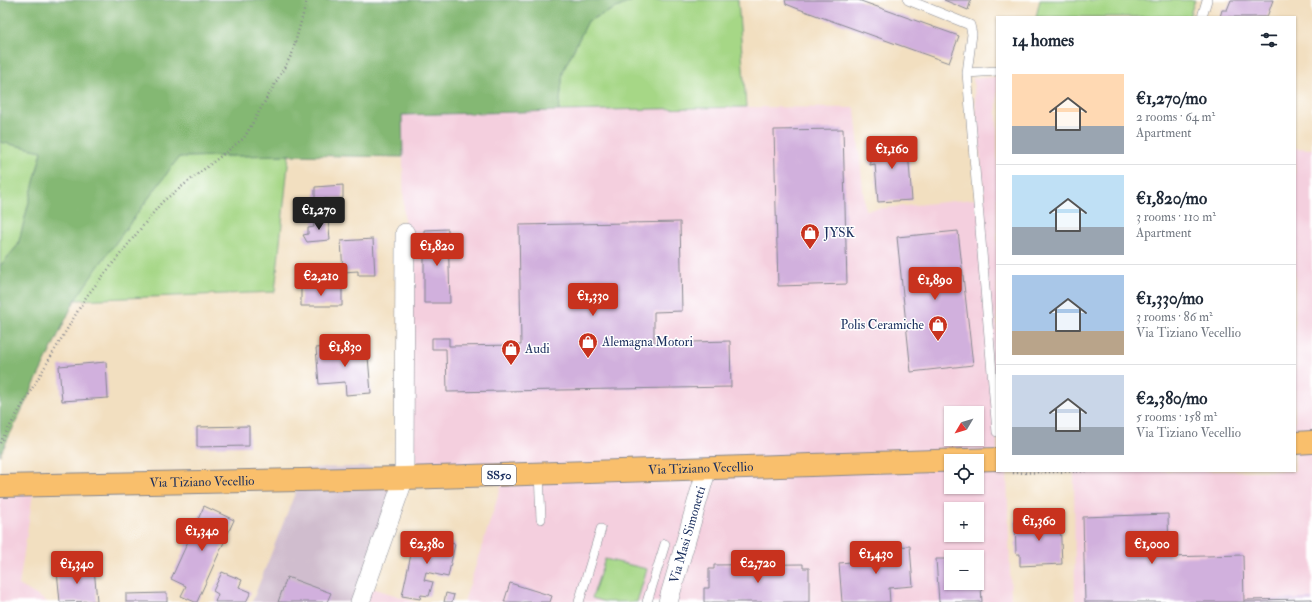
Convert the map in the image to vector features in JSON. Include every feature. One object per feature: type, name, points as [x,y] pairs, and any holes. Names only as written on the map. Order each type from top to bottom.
[{"type":"main road","points":[[1296,443],[1312,442]]},
{"type":"main road","name":"Via Tiziano Vecellio","points":[[0,486],[404,478],[707,468],[996,466]]},
{"type":"street","points":[[360,602],[404,478],[404,233]]},
{"type":"street","name":"Via Masi Simonetti","points":[[668,602],[707,468]]},
{"type":"lane","points":[[908,0],[970,25],[972,34],[966,73],[996,420]]},
{"type":"lane","points":[[1202,16],[1207,0]]},
{"type":"lane","points":[[966,73],[996,71]]},
{"type":"lane","points":[[539,474],[541,519]]},
{"type":"lane","points":[[579,602],[601,529]]},
{"type":"lane","points":[[647,602],[665,544]]},
{"type":"path","points":[[0,443],[86,297],[152,214],[162,202],[244,138],[292,54],[307,0]]},
{"type":"shaded area","points":[[996,77],[996,472],[1007,472],[1011,602],[464,602],[508,465],[409,466],[402,115],[746,107],[855,108],[865,210],[984,198],[973,78]]},
{"type":"shaded area","points":[[1296,148],[1312,149],[1312,602],[1075,602],[1074,472],[1296,472]]},
{"type":"shaded area","points":[[409,466],[362,602],[252,602],[305,468]]},
{"type":"shaded area","points":[[36,474],[19,585],[48,602],[0,602],[0,475]]},
{"type":"shaded area","points":[[369,587],[417,602],[362,602]]},
{"type":"green space","points":[[0,0],[634,0],[588,21],[563,71],[559,111],[402,115],[403,157],[289,155],[179,157],[75,300],[0,455],[0,266],[18,245],[42,151],[0,142]]},
{"type":"green space","points":[[634,0],[738,0],[746,107],[559,111],[563,71],[588,21]]},
{"type":"green space","points":[[1040,0],[1195,0],[1189,16],[1036,16]]},
{"type":"green space","points":[[0,142],[42,151],[18,245],[0,266]]},
{"type":"green space","points":[[289,155],[275,292],[75,300],[179,157]]},
{"type":"green space","points":[[605,559],[647,569],[637,602],[606,602],[592,598]]},
{"type":"building","points":[[785,0],[858,0],[959,36],[949,63],[796,8],[786,4]]},
{"type":"building","points":[[944,0],[971,0],[968,10]]},
{"type":"building","points":[[1231,0],[1273,0],[1267,16],[1220,16],[1222,10],[1227,10]]},
{"type":"building","points":[[843,129],[847,284],[778,286],[774,130]]},
{"type":"building","points":[[907,139],[912,200],[878,202],[875,164],[870,165],[869,142]]},
{"type":"building","points":[[343,185],[343,198],[315,199],[315,187]]},
{"type":"building","points":[[328,218],[330,240],[307,242],[303,235],[308,234],[308,228],[314,227],[313,220]]},
{"type":"building","points":[[680,222],[682,311],[654,312],[654,343],[730,341],[731,387],[447,392],[446,349],[432,349],[432,338],[449,338],[449,346],[521,345],[519,225]]},
{"type":"building","points":[[448,229],[450,303],[424,303],[424,230]]},
{"type":"building","points":[[958,231],[973,365],[911,372],[897,237]]},
{"type":"building","points":[[373,239],[375,275],[358,275],[358,271],[343,272],[341,241]]},
{"type":"building","points":[[301,288],[342,289],[342,306],[301,306]]},
{"type":"building","points":[[367,344],[371,393],[346,395],[345,382],[319,384],[316,348]]},
{"type":"building","points":[[106,362],[108,398],[62,401],[59,366]]},
{"type":"building","points":[[249,426],[249,446],[197,447],[197,427]]},
{"type":"building","points":[[204,506],[234,520],[197,602],[195,602],[181,596],[186,586],[171,579]]},
{"type":"building","points":[[1168,514],[1169,557],[1243,555],[1244,602],[1085,602],[1083,517]]},
{"type":"building","points":[[1060,518],[1062,564],[1020,566],[1020,554],[1016,554],[1015,520]]},
{"type":"building","points":[[415,536],[455,544],[448,577],[426,572],[424,580],[433,582],[429,596],[421,595],[420,599],[402,596]]},
{"type":"building","points":[[910,546],[913,586],[889,588],[890,602],[842,602],[839,563],[864,561],[863,549]]},
{"type":"building","points":[[936,559],[944,559],[944,590],[981,590],[982,602],[939,602]]},
{"type":"building","points":[[803,564],[803,568],[809,568],[809,602],[704,602],[704,588],[709,588],[709,569],[714,569],[714,565]]},
{"type":"building","points":[[94,568],[97,601],[60,602],[57,571]]},
{"type":"building","points":[[222,572],[242,580],[239,587],[251,592],[246,602],[215,602],[218,594],[213,591]]},
{"type":"building","points":[[287,577],[331,593],[327,602],[278,602]]},
{"type":"building","points":[[510,583],[552,596],[550,602],[504,602]]},
{"type":"building","points":[[167,593],[167,602],[126,602],[126,594]]},
{"type":"building","points":[[446,593],[454,595],[452,602],[444,602]]},
{"type":"building","points":[[1312,599],[1312,602],[1245,602],[1245,600]]},
{"type":"place","name":"JYSK","points":[[810,250]]},
{"type":"place","name":"Polis Ceramiche","points":[[938,342]]},
{"type":"place","name":"Alemagna Motori","points":[[588,359]]},
{"type":"place","name":"Audi","points":[[511,366]]}]
